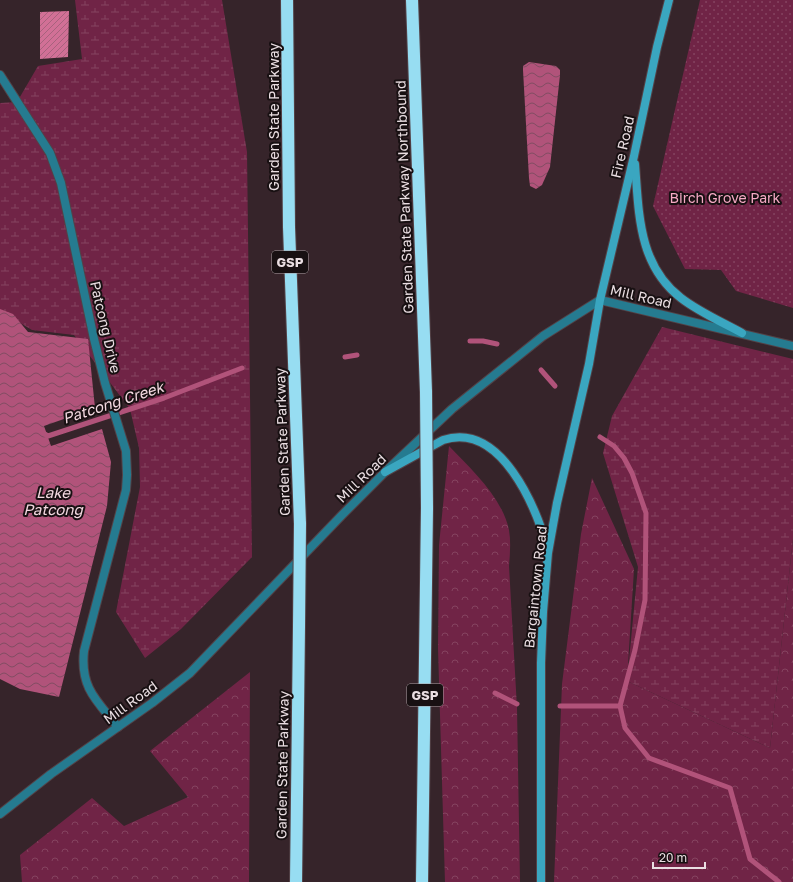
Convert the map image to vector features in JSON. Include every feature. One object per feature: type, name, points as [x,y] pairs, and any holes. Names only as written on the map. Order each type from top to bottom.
[{"type":"highway","name":"Garden State Parkway","points":[[287,0],[289,227],[300,524],[296,882]]},
{"type":"highway","name":"Garden State Parkway Northbound","points":[[412,0],[426,392],[428,508],[422,882]]},
{"type":"main road","name":"Fire Road","points":[[600,300],[669,0]]},
{"type":"main road","points":[[634,156],[640,226],[648,253],[659,274],[672,290],[682,299],[742,333]]},
{"type":"main road","name":"Bargaintown Road","points":[[541,882],[541,663],[543,612],[548,553],[587,371],[600,300]]},
{"type":"main road","points":[[385,472],[443,440],[451,438],[464,438],[480,442],[508,464],[515,475],[537,518],[548,553]]},
{"type":"street","name":"Patcong Drive","points":[[0,75],[50,153],[57,171],[64,195],[105,383],[126,451],[126,490],[84,651],[83,670],[86,684],[92,694],[118,727]]},
{"type":"street","name":"Mill Road","points":[[0,814],[51,774],[152,703],[190,673],[342,515],[452,409],[543,336],[600,300],[793,346]]},
{"type":"green space","points":[[75,0],[222,0],[247,152],[252,557],[181,629],[145,658],[116,612],[140,487],[139,448],[130,409],[74,335],[32,330],[0,311],[0,103],[17,102],[38,66],[82,59]]},
{"type":"green space","name":"Birch Grove Park","points":[[700,0],[793,0],[793,308],[736,291],[721,270],[685,269],[653,206]]},
{"type":"green space","points":[[662,327],[793,359],[793,539],[770,748],[627,681],[638,567],[603,453],[612,416]]},
{"type":"green space","points":[[449,446],[485,484],[493,495],[500,506],[509,530],[509,566],[517,708],[520,882],[445,882],[438,648],[439,545]]},
{"type":"green space","points":[[592,478],[634,569],[627,681],[770,748],[793,539],[793,882],[554,882],[562,684],[581,534]]},
{"type":"green space","points":[[250,672],[249,882],[22,882],[20,855],[92,798],[124,826],[188,797],[150,751]]},
{"type":"water","points":[[529,62],[556,66],[560,70],[550,167],[542,185],[536,189],[530,186],[529,178],[523,70],[523,66]]},
{"type":"water","name":"Lake Patcong","points":[[0,309],[13,314],[28,332],[88,339],[95,408],[44,426],[51,446],[102,429],[111,462],[107,506],[59,697],[20,689],[0,679]]},
{"type":"building","points":[[69,11],[68,57],[40,59],[40,12]]},
{"type":"waterway","name":"Patcong Creek","points":[[470,341],[483,341],[497,344]]},
{"type":"waterway","name":"Patcong Creek","points":[[345,357],[357,355]]},
{"type":"waterway","name":"Patcong Creek","points":[[43,433],[48,436],[164,398],[242,368]]},
{"type":"waterway","name":"Patcong Creek","points":[[541,370],[555,386]]},
{"type":"waterway","name":"Patcong Creek","points":[[600,437],[614,446],[624,458],[632,473],[646,513],[645,600],[635,650],[620,706],[625,728],[649,758],[730,788],[750,859],[779,882]]},
{"type":"waterway","points":[[495,693],[517,704]]},
{"type":"waterway","points":[[560,706],[620,706]]}]
